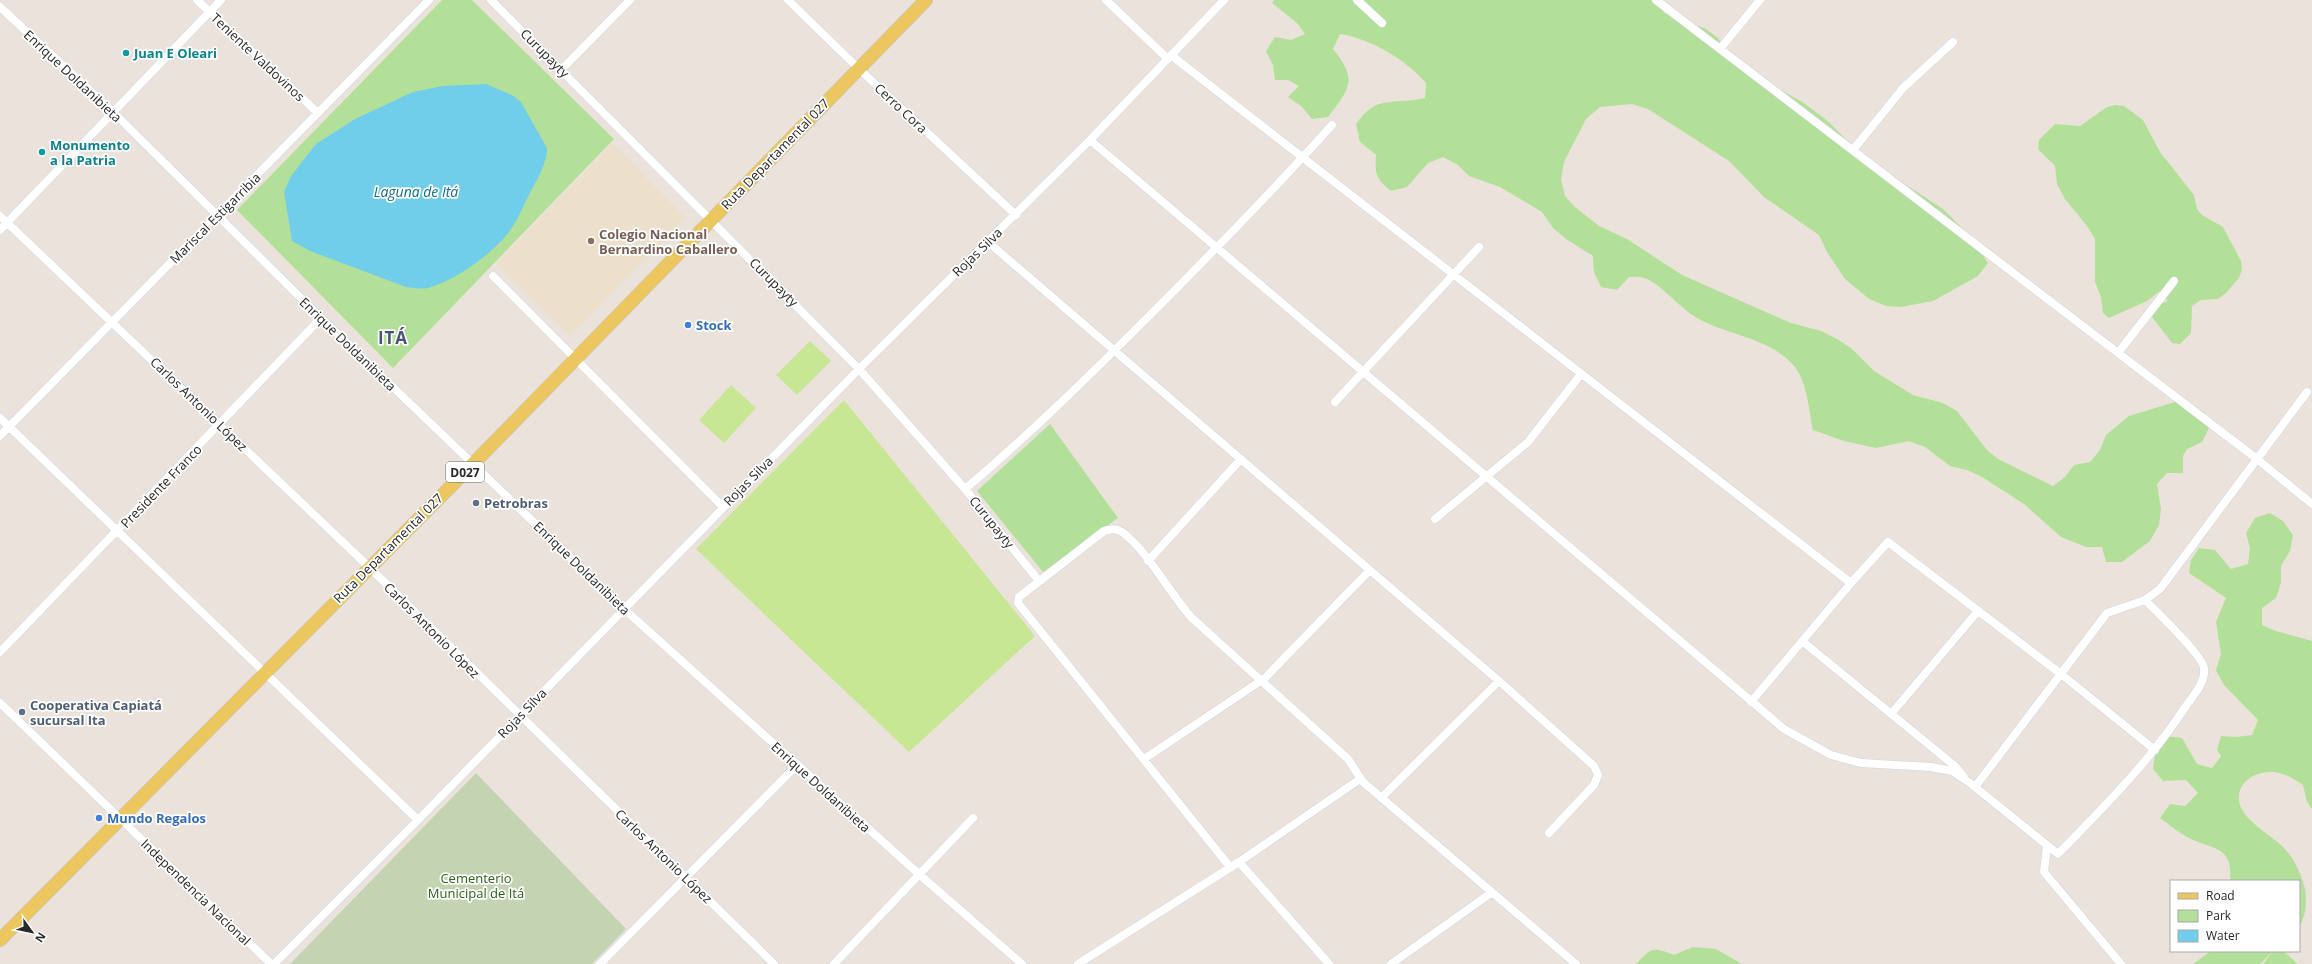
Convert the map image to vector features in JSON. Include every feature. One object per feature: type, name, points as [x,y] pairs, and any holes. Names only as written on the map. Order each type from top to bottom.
[{"type":"main road","name":"Ruta Departamental 027","points":[[0,940],[121,820],[265,672],[473,464],[926,0]]},
{"type":"street","name":"Teniente Valdovinos","points":[[197,0],[318,113]]},
{"type":"street","points":[[0,230],[221,0]]},
{"type":"street","name":"Mariscal Estigarribia","points":[[0,436],[429,0]]},
{"type":"street","name":"Curupayty","points":[[491,0],[712,219],[859,369],[965,489],[1039,581]]},
{"type":"street","points":[[562,70],[630,0]]},
{"type":"street","name":"Cerro Cora","points":[[788,0],[859,69],[1016,215]]},
{"type":"street","points":[[1106,0],[1170,58],[1303,158],[1851,583]]},
{"type":"street","name":"Rojas Silva","points":[[273,964],[418,820],[859,369],[1090,140],[1224,0]]},
{"type":"street","points":[[1357,0],[1382,23]]},
{"type":"street","points":[[1656,0],[2257,459],[2312,504]]},
{"type":"street","points":[[1720,49],[1760,0]]},
{"type":"street","name":"Enrique Doldanibieta","points":[[0,8],[113,112],[321,318],[624,609],[920,875],[1022,964]]},
{"type":"street","points":[[1853,150],[1903,88],[1953,42]]},
{"type":"street","points":[[965,489],[1017,445],[1218,248],[1332,125]]},
{"type":"street","points":[[1090,140],[1784,729],[1831,755],[1860,763],[1931,767],[1952,771],[1972,785],[2058,854],[2155,750],[2202,683],[2204,668],[2196,654],[2145,600]]},
{"type":"street","name":"Carlos Antonio López","points":[[0,216],[221,424],[369,567],[774,964]]},
{"type":"street","points":[[988,242],[1499,681],[1594,766],[1598,775],[1589,792],[1549,832]]},
{"type":"street","points":[[1335,402],[1480,247]]},
{"type":"street","points":[[493,276],[723,507]]},
{"type":"street","points":[[2118,353],[2174,280]]},
{"type":"street","name":"Presidente Franco","points":[[0,652],[221,424],[321,318]]},
{"type":"street","points":[[1435,519],[1485,476],[1528,442],[1581,374]]},
{"type":"street","points":[[1972,785],[2061,674],[2107,613],[2145,600],[2160,589],[2307,392]]},
{"type":"street","points":[[0,418],[418,820]]},
{"type":"street","points":[[1148,561],[1241,459]]},
{"type":"street","points":[[1230,867],[1018,603],[1019,597],[1104,531],[1113,529],[1122,532],[1148,561],[1177,602],[1192,618],[1348,759],[1360,779],[1491,893],[1576,964]]},
{"type":"street","points":[[1751,702],[1851,583],[1888,542],[2061,674],[2155,750]]},
{"type":"street","points":[[1144,759],[1261,681],[1370,570]]},
{"type":"street","points":[[1891,714],[1978,611]]},
{"type":"street","points":[[1802,641],[1955,766],[1972,785]]},
{"type":"street","points":[[1381,798],[1499,681]]},
{"type":"street","name":"Independencia Nacional","points":[[0,703],[273,964]]},
{"type":"street","points":[[600,964],[797,765]]},
{"type":"street","points":[[1078,964],[1239,862],[1360,779]]},
{"type":"street","points":[[834,964],[973,818]]},
{"type":"street","points":[[2048,846],[2044,872],[2121,964]]},
{"type":"street","points":[[1239,862],[1329,964]]},
{"type":"street","points":[[1391,964],[1491,893]]},
{"type":"shaded area","name":"Colegio Nacional Bernardino Caballero","points":[[612,143],[686,218],[570,336],[496,264]]},
{"type":"green space","points":[[442,0],[472,0],[614,139],[393,368],[237,210]]},
{"type":"green space","points":[[1274,0],[1657,0],[1664,13],[1706,29],[1718,38],[1737,65],[1804,103],[1829,122],[1863,157],[1943,209],[1968,234],[1988,263],[1978,276],[1933,301],[1901,307],[1886,306],[1869,299],[1845,279],[1827,252],[1819,235],[1764,197],[1729,161],[1648,109],[1632,104],[1600,107],[1586,119],[1564,162],[1561,179],[1565,196],[1575,207],[1599,226],[1627,239],[1682,275],[1791,323],[1821,331],[1837,339],[1851,348],[1874,371],[1913,395],[1943,403],[1957,411],[1987,450],[1998,459],[2053,486],[2065,477],[2074,465],[2090,462],[2100,450],[2106,435],[2129,416],[2175,402],[2192,405],[2205,413],[2209,428],[2202,442],[2187,449],[2183,456],[2183,473],[2167,473],[2157,484],[2161,509],[2159,525],[2150,541],[2122,562],[2106,562],[2102,547],[2086,547],[2061,537],[2024,504],[1982,477],[1967,470],[1950,466],[1925,447],[1909,441],[1876,448],[1844,441],[1813,430],[1807,396],[1802,380],[1794,366],[1784,356],[1760,343],[1697,318],[1684,309],[1663,290],[1644,278],[1629,277],[1617,290],[1601,287],[1594,272],[1593,256],[1566,239],[1553,228],[1542,212],[1500,187],[1469,176],[1458,165],[1443,157],[1428,163],[1407,187],[1391,191],[1379,179],[1376,171],[1376,155],[1360,142],[1356,124],[1364,114],[1379,104],[1425,98],[1426,83],[1418,74],[1387,51],[1364,40],[1340,34],[1333,49],[1346,69],[1348,84],[1346,91],[1328,117],[1312,119],[1301,106],[1288,97],[1299,86],[1288,80],[1275,80],[1273,65],[1266,51],[1275,37],[1291,40],[1305,34],[1297,23],[1272,3]]},
{"type":"green space","points":[[2116,105],[2124,106],[2143,120],[2160,152],[2194,195],[2197,209],[2202,215],[2223,227],[2241,261],[2242,270],[2239,278],[2226,293],[2218,299],[2201,300],[2192,306],[2191,333],[2180,344],[2172,343],[2152,317],[2154,311],[2158,307],[2168,301],[2160,291],[2147,301],[2109,318],[2103,313],[2101,297],[2095,282],[2095,239],[2087,226],[2065,199],[2057,184],[2055,166],[2038,149],[2039,140],[2055,124],[2080,126],[2107,107]]},
{"type":"green space","points":[[810,341],[831,361],[797,395],[776,375]]},
{"type":"green space","points":[[731,385],[756,408],[724,443],[699,420]]},
{"type":"green space","points":[[844,400],[1035,636],[909,752],[696,549]]},
{"type":"green space","points":[[1050,424],[1118,518],[1043,572],[977,491]]},
{"type":"green space","points":[[2270,513],[2283,521],[2293,535],[2290,551],[2281,566],[2281,583],[2276,598],[2262,608],[2262,625],[2276,631],[2312,641],[2312,809],[2307,802],[2303,785],[2285,775],[2273,772],[2254,775],[2244,783],[2239,794],[2239,801],[2245,814],[2283,847],[2297,866],[2305,889],[2306,899],[2305,914],[2300,925],[2300,880],[2230,880],[2230,870],[2225,855],[2214,848],[2187,837],[2160,818],[2170,804],[2185,806],[2198,793],[2186,780],[2163,781],[2153,769],[2155,754],[2166,736],[2182,738],[2197,764],[2212,768],[2221,756],[2217,750],[2221,736],[2236,737],[2252,735],[2258,720],[2224,685],[2216,670],[2221,654],[2216,622],[2226,598],[2189,573],[2191,560],[2199,548],[2215,550],[2231,569],[2248,564],[2250,548],[2246,533],[2255,518]]},
{"type":"green space","name":"Cementerio Municipal de Itá","points":[[476,773],[626,929],[592,964],[290,964]]},
{"type":"green space","points":[[1693,947],[1716,949],[1742,964],[1636,964],[1646,954],[1653,950],[1674,955]]},
{"type":"green space","points":[[2210,952],[2272,952],[2260,964],[2193,964]]},
{"type":"green space","points":[[2272,952],[2284,952],[2298,964],[2263,964]]},
{"type":"water","name":"Laguna de Itá","points":[[486,84],[512,95],[521,102],[547,148],[547,154],[542,170],[516,222],[498,245],[488,254],[465,271],[442,283],[431,287],[418,288],[406,287],[310,251],[292,241],[284,192],[291,176],[316,144],[355,119],[413,92],[443,86]]},
{"type":"place","name":"Juan E Oleari","points":[[126,53]]},
{"type":"place","name":"Monumento a la Patria","points":[[42,152]]},
{"type":"place","name":"Colegio Nacional Bernardino Caballero","points":[[591,241]]},
{"type":"place","name":"Stock","points":[[688,325]]},
{"type":"place","name":"Petrobras","points":[[476,503]]},
{"type":"place","name":"Cooperativa Capiatá sucursal Ita","points":[[22,712]]},
{"type":"place","name":"Mundo Regalos","points":[[99,818]]},
{"type":"district","name":"ITÁ","points":[[393,337]]}]
